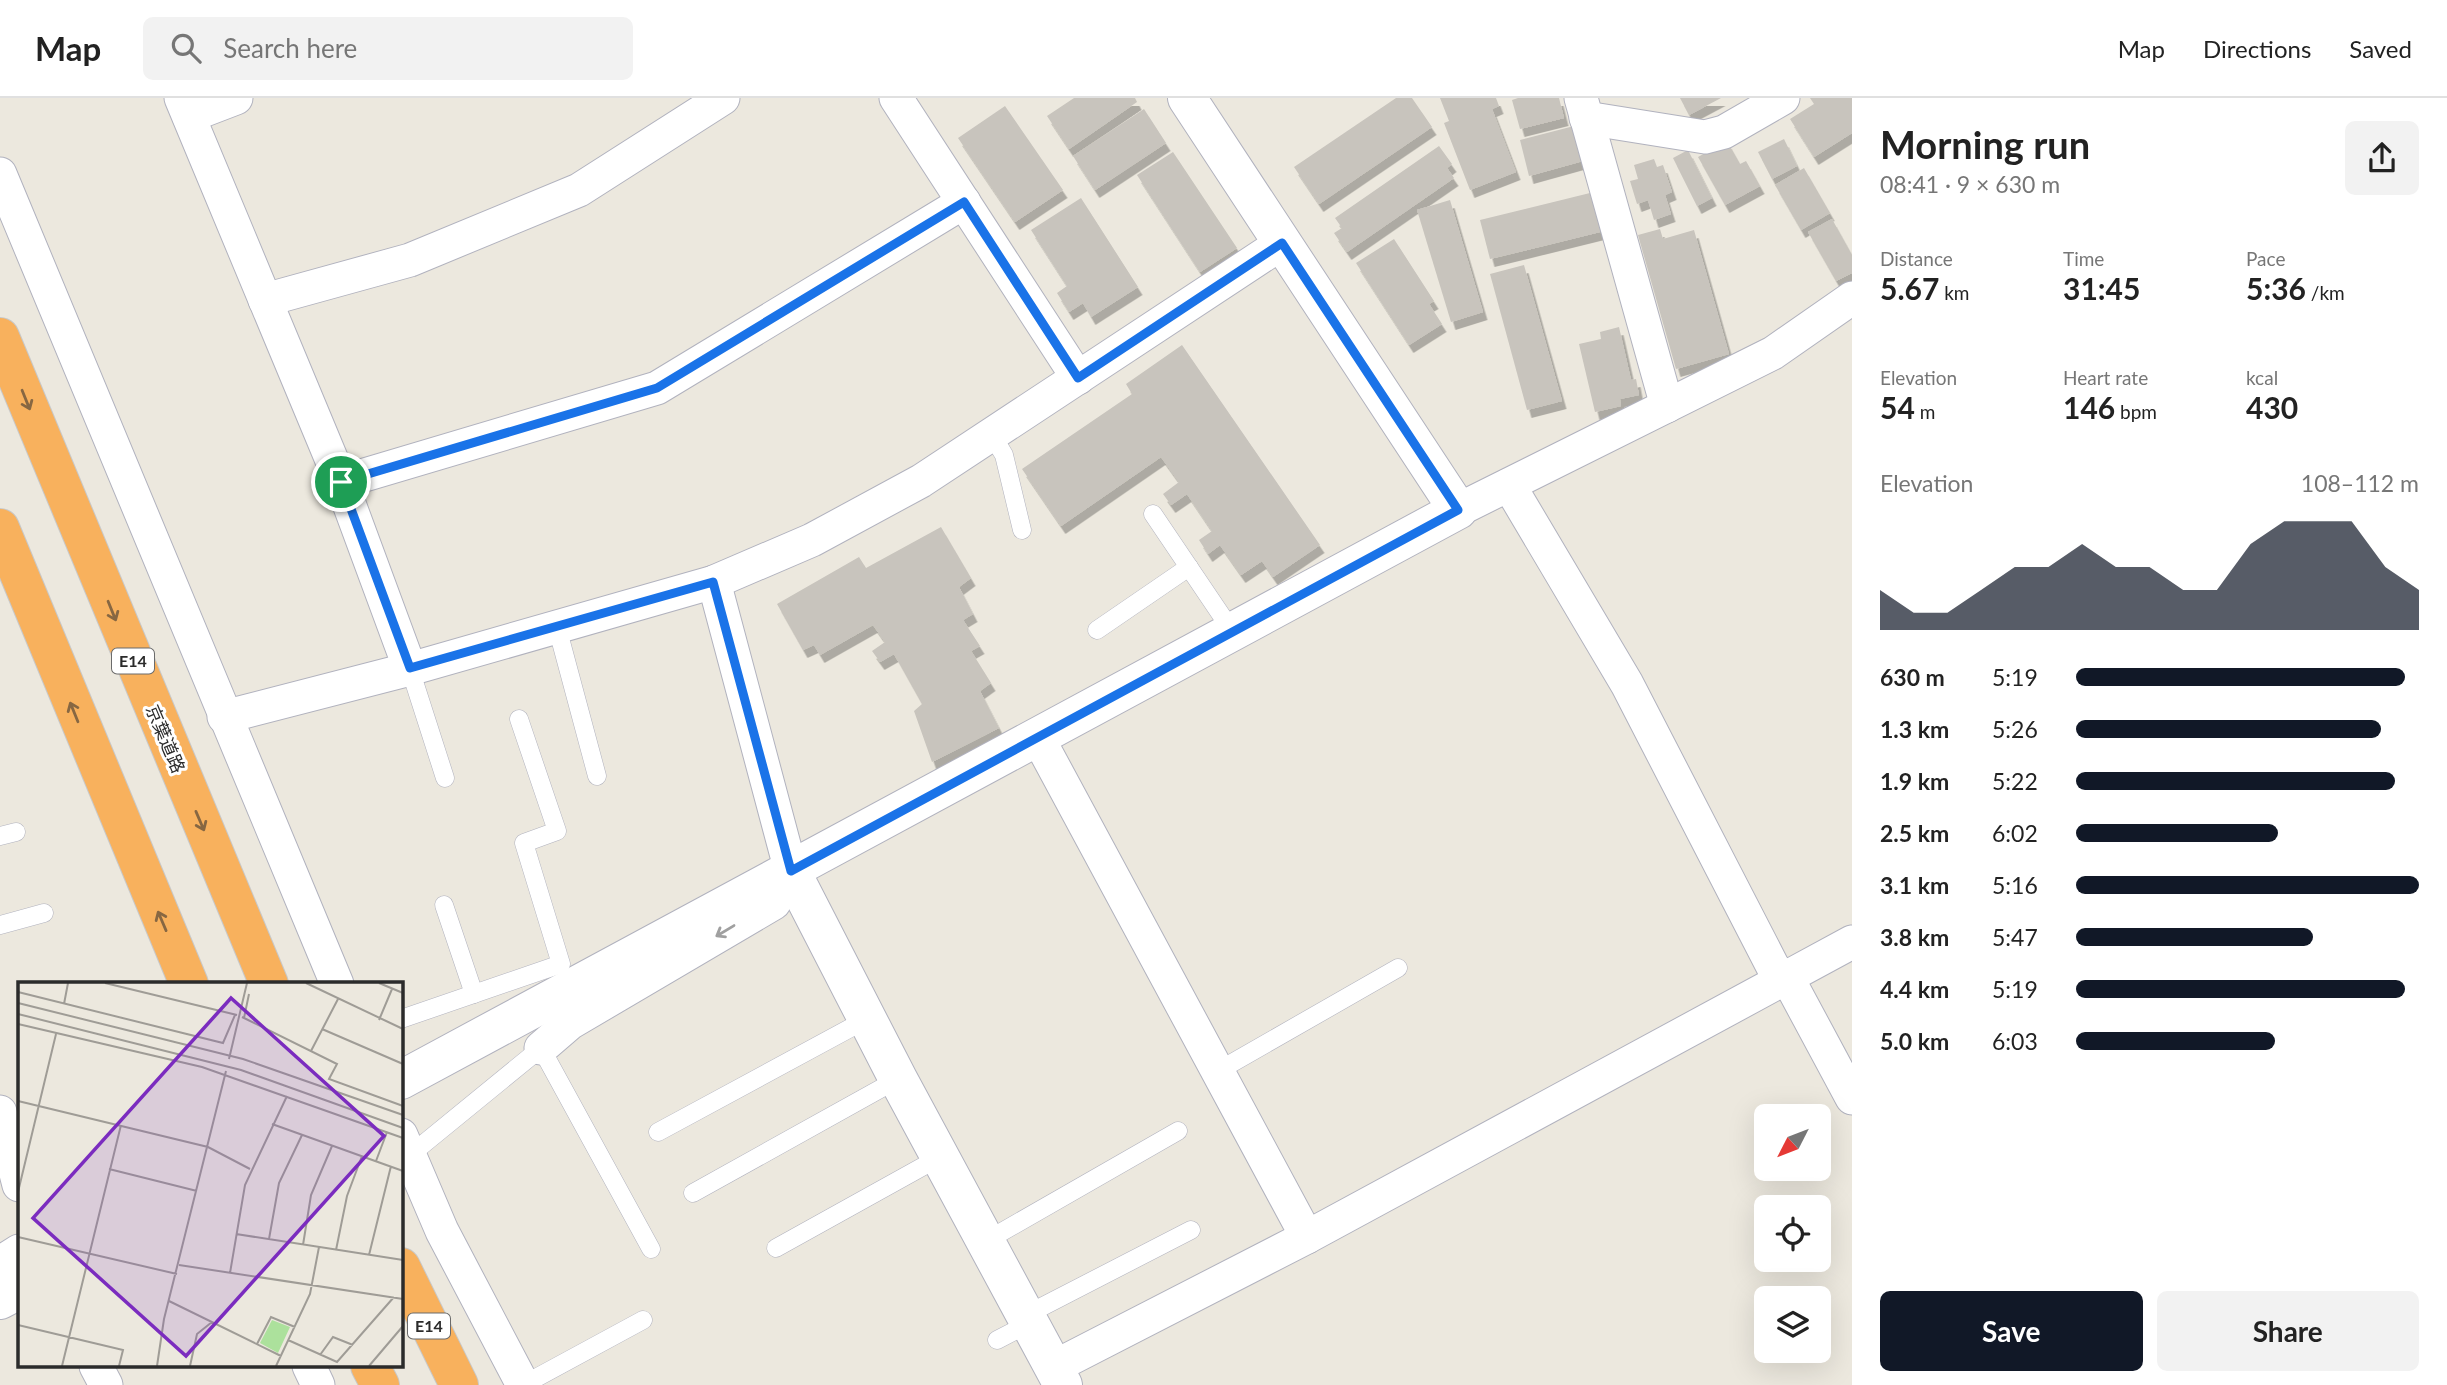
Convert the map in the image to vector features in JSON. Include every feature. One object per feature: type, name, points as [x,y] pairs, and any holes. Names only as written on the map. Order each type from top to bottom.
[{"type":"highway","name":"京葉道路","points":[[0,337],[268,982]]},
{"type":"highway","points":[[0,528],[188,982]]},
{"type":"highway","name":"E14","points":[[402,1269],[460,1385]]},
{"type":"highway","points":[[371,1368],[380,1385]]},
{"type":"street","points":[[236,98],[185,107],[341,482],[410,668]]},
{"type":"street","points":[[265,300],[410,260],[579,190],[723,98]]},
{"type":"street","points":[[896,98],[1078,378]]},
{"type":"street","points":[[1187,98],[1458,510]]},
{"type":"street","points":[[1667,406],[1583,108],[1705,138],[1724,132],[1783,98]]},
{"type":"street","points":[[0,174],[223,717],[336,982]]},
{"type":"street","points":[[341,482],[657,388],[964,202]]},
{"type":"street","points":[[223,717],[410,668],[713,582],[812,540],[921,481],[1282,243]]},
{"type":"street","points":[[408,1077],[1458,510],[1773,353],[1852,298]]},
{"type":"street","points":[[1509,485],[1626,684],[1773,967],[1794,990],[1852,1098]]},
{"type":"street","points":[[713,582],[791,871],[898,1079],[986,1241],[1017,1326],[1058,1376],[1307,1237],[1852,942]]},
{"type":"street","points":[[1037,736],[1307,1237]]},
{"type":"street","points":[[541,1048],[570,1023],[774,903],[791,871]]},
{"type":"street","points":[[0,1110],[18,1181]]},
{"type":"street","points":[[405,1145],[442,1231],[523,1385]]},
{"type":"street","points":[[0,1263],[18,1252]]},
{"type":"street","points":[[0,1300],[18,1291]]},
{"type":"street","points":[[97,1368],[106,1385]]},
{"type":"street","points":[[310,1368],[318,1385]]},
{"type":"lane","points":[[992,435],[1004,455],[1022,530]]},
{"type":"lane","points":[[1153,514],[1232,631]]},
{"type":"lane","points":[[1097,629],[1189,567]]},
{"type":"lane","points":[[557,627],[597,776]]},
{"type":"lane","points":[[410,668],[445,778]]},
{"type":"lane","points":[[402,1019],[561,964],[524,843],[557,831],[519,719]]},
{"type":"lane","points":[[444,905],[474,994]]},
{"type":"lane","points":[[0,925],[44,913]]},
{"type":"lane","points":[[1218,1071],[1398,968]]},
{"type":"lane","points":[[658,1132],[867,1019]]},
{"type":"lane","points":[[405,1145],[541,1048],[651,1249]]},
{"type":"lane","points":[[693,1193],[898,1079]]},
{"type":"lane","points":[[0,1110],[18,1104]]},
{"type":"lane","points":[[986,1241],[1178,1131]]},
{"type":"lane","points":[[776,1248],[940,1157]]},
{"type":"lane","points":[[1017,1326],[1191,1230]]},
{"type":"lane","points":[[523,1385],[643,1320]]},
{"type":"building","points":[[1074,98],[1135,98],[1137,102],[1069,149],[1047,116]]},
{"type":"building","points":[[1396,98],[1412,98],[1432,127],[1319,204],[1294,167]]},
{"type":"building","points":[[1440,98],[1496,98],[1499,106],[1492,109],[1516,172],[1470,190],[1444,123],[1449,121]]},
{"type":"building","points":[[1559,98],[1564,118],[1520,129],[1512,100]]},
{"type":"building","points":[[1680,98],[1721,98],[1689,115]]},
{"type":"building","points":[[1810,98],[1852,98],[1852,133],[1814,157],[1790,119],[1814,104]]},
{"type":"building","points":[[1005,106],[1063,190],[1015,222],[958,138]]},
{"type":"building","points":[[1144,109],[1166,143],[1095,190],[1073,156]]},
{"type":"building","points":[[1574,126],[1583,161],[1529,176],[1520,140]]},
{"type":"building","points":[[1784,139],[1797,166],[1772,179],[1758,152]]},
{"type":"building","points":[[1727,141],[1740,164],[1746,161],[1760,186],[1725,205],[1698,157]]},
{"type":"building","points":[[1439,146],[1452,164],[1447,168],[1454,178],[1347,252],[1334,233],[1342,228],[1335,218]]},
{"type":"building","points":[[1688,150],[1712,198],[1697,206],[1673,158]]},
{"type":"building","points":[[1173,152],[1237,248],[1200,272],[1137,175]]},
{"type":"building","points":[[1654,159],[1657,167],[1663,165],[1672,192],[1665,195],[1671,214],[1654,220],[1648,200],[1637,204],[1630,181],[1638,179],[1634,165]]},
{"type":"building","points":[[1804,168],[1830,213],[1801,230],[1775,185]]},
{"type":"building","points":[[1590,193],[1600,232],[1490,259],[1480,220]]},
{"type":"building","points":[[1081,198],[1138,287],[1091,317],[1083,303],[1069,312],[1057,293],[1067,286],[1031,230]]},
{"type":"building","points":[[1450,200],[1483,312],[1451,322],[1417,210]]},
{"type":"building","points":[[1832,219],[1852,255],[1852,273],[1836,281],[1808,232]]},
{"type":"building","points":[[1660,229],[1663,239],[1694,230],[1729,354],[1676,369],[1638,235]]},
{"type":"building","points":[[1394,239],[1434,301],[1429,304],[1442,324],[1409,345],[1356,263]]},
{"type":"building","points":[[1524,265],[1562,401],[1527,410],[1490,274]]},
{"type":"building","points":[[1619,327],[1631,380],[1636,379],[1639,395],[1620,399],[1621,406],[1595,412],[1579,344],[1601,339],[1600,332]]},
{"type":"building","points":[[1182,345],[1320,545],[1273,577],[1262,561],[1241,575],[1220,545],[1208,554],[1199,540],[1212,531],[1187,494],[1171,505],[1163,494],[1179,482],[1161,457],[1061,526],[1022,469],[1132,394],[1126,384]]},
{"type":"building","points":[[941,527],[971,578],[959,587],[973,614],[963,620],[980,646],[971,651],[991,683],[980,691],[999,728],[932,762],[914,711],[922,704],[894,654],[880,662],[872,651],[885,642],[873,625],[820,655],[814,645],[803,650],[777,604],[859,557],[866,568]]},
{"type":"route","points":[[964,202],[1078,378],[1282,243],[1458,510],[791,871],[713,582],[410,668],[341,482],[657,388],[964,202]]}]
